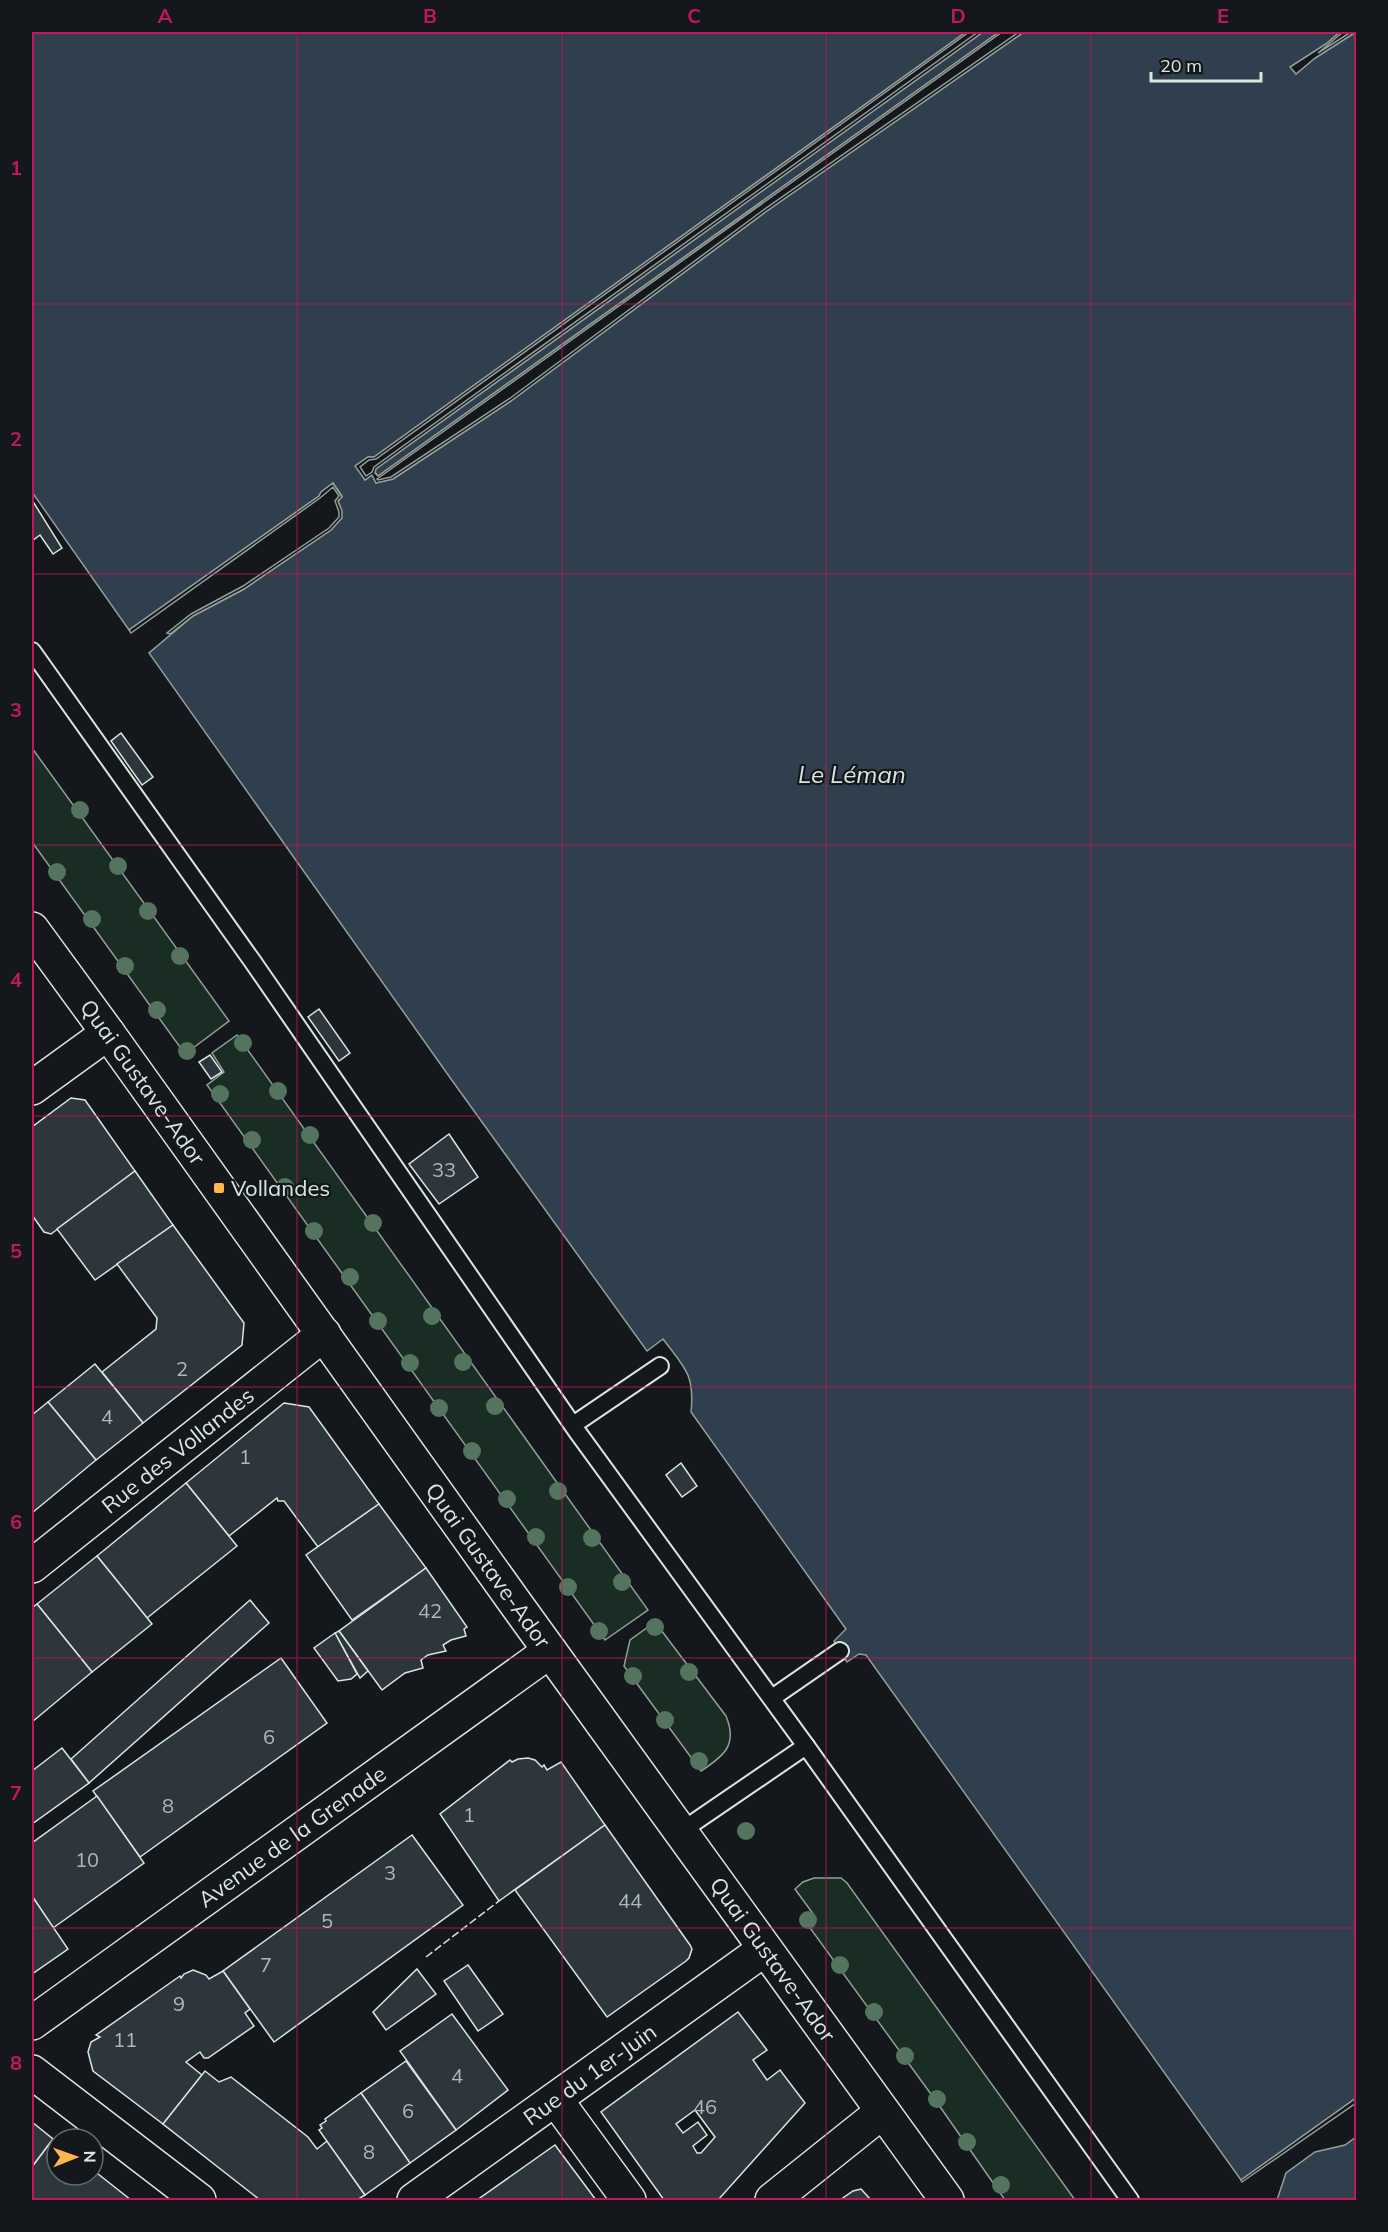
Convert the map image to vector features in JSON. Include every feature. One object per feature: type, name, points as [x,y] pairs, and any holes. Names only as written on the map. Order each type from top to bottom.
[{"type":"street","name":"Quai Gustave-Ador","points":[[32,929],[947,2200]]},
{"type":"street","points":[[32,1088],[108,1033]]},
{"type":"street","name":"Rue des Vollandes","points":[[32,1566],[324,1334]]},
{"type":"street","name":"Avenue de la Grenade","points":[[32,2023],[550,1651]]},
{"type":"street","name":"Rue du 1er-Juin","points":[[414,2200],[765,1949]]},
{"type":"street","points":[[32,2072],[199,2200]]},
{"type":"street","points":[[556,2100],[629,2200]]},
{"type":"street","points":[[772,2200],[882,2112]]},
{"type":"lane","points":[[32,651],[253,962],[573,1425],[772,1698],[1130,2200]]},
{"type":"lane","points":[[573,1425],[660,1366]]},
{"type":"lane","points":[[772,1698],[840,1651]]},
{"type":"lane","points":[[680,1832],[806,1746]]},
{"type":"green space","points":[[32,748],[229,1021],[185,1054],[32,842]]},
{"type":"green space","points":[[237,1035],[648,1610],[605,1640],[207,1085],[224,1072],[212,1053]]},
{"type":"green space","points":[[655,1622],[726,1716],[730,1735],[727,1749],[701,1771],[624,1666],[630,1640]]},
{"type":"green space","points":[[814,1878],[841,1878],[847,1883],[1075,2200],[1005,2200],[805,1921],[814,1915],[795,1889],[803,1882]]},
{"type":"water","name":"Le Léman","points":[[32,32],[966,32],[374,457],[368,457],[356,466],[365,480],[372,475],[376,483],[393,479],[511,401],[764,213],[1024,32],[1340,32],[1291,67],[1296,74],[1315,58],[1356,32],[1356,2098],[1241,2180],[866,1655],[859,1654],[847,1662],[834,1641],[846,1629],[691,1412],[692,1399],[689,1380],[677,1357],[663,1339],[647,1351],[149,653],[193,616],[244,589],[331,530],[340,517],[341,510],[338,501],[342,496],[333,483],[319,496],[129,630],[32,492]]},
{"type":"water","points":[[983,32],[999,32],[378,476],[375,472],[375,469]]},
{"type":"water","points":[[1356,2137],[1356,2200],[1277,2200],[1286,2173],[1315,2152],[1345,2145]]},
{"type":"pier","points":[[969,32],[376,459],[369,460],[360,467],[366,476],[372,472],[374,467],[978,32],[983,32],[376,469],[375,473],[378,476],[1002,32],[377,479],[391,477],[509,399],[762,211],[1019,32],[1024,32],[764,213],[511,401],[393,479],[376,483],[372,475],[365,480],[355,466],[368,457],[374,457]]},
{"type":"pier","points":[[1343,32],[1318,53],[1351,32],[1356,32],[1315,58],[1296,74],[1290,67],[1326,44]]},
{"type":"pier","points":[[333,483],[342,497],[338,501],[342,518],[331,530],[244,589],[193,616],[170,634],[167,633],[191,614],[243,586],[329,528],[339,517],[335,501],[339,496],[333,487],[131,633],[129,630],[319,496]]},
{"type":"pier","points":[[1356,2098],[1356,2103],[1242,2182],[1241,2180]]},
{"type":"building","points":[[32,500],[62,548],[53,554],[40,535],[32,541]]},
{"type":"building","points":[[121,733],[153,777],[142,785],[111,741]]},
{"type":"building","points":[[319,1009],[350,1053],[339,1061],[308,1017]]},
{"type":"building","points":[[210,1055],[222,1072],[211,1079],[199,1062]]},
{"type":"building","points":[[71,1098],[85,1100],[135,1171],[51,1234],[44,1232],[32,1215],[32,1127]]},
{"type":"building","points":[[449,1134],[478,1177],[439,1204],[409,1164]]},
{"type":"building","points":[[135,1171],[173,1225],[95,1280],[57,1229]]},
{"type":"building","points":[[173,1225],[244,1323],[242,1345],[143,1423],[102,1372],[156,1329],[157,1318],[117,1264]]},
{"type":"building","points":[[95,1364],[143,1423],[96,1460],[48,1402]]},
{"type":"building","points":[[48,1402],[96,1460],[32,1513],[32,1415]]},
{"type":"building","points":[[284,1403],[309,1407],[379,1504],[318,1547],[284,1501],[278,1501],[277,1498],[229,1536],[186,1483]]},
{"type":"building","points":[[681,1463],[697,1486],[682,1497],[666,1475]]},
{"type":"building","points":[[186,1483],[237,1546],[147,1618],[97,1556]]},
{"type":"building","points":[[379,1504],[426,1568],[352,1620],[306,1555]]},
{"type":"building","points":[[97,1556],[152,1624],[92,1672],[37,1604]]},
{"type":"building","points":[[426,1568],[467,1627],[464,1629],[466,1636],[443,1645],[446,1651],[428,1655],[421,1660],[423,1668],[405,1673],[382,1690],[339,1631]]},
{"type":"building","points":[[250,1600],[269,1623],[89,1783],[71,1759]]},
{"type":"building","points":[[37,1604],[92,1672],[32,1722],[32,1608]]},
{"type":"building","points":[[339,1631],[368,1671],[360,1678],[335,1633]]},
{"type":"building","points":[[335,1633],[357,1674],[351,1679],[338,1681],[314,1648]]},
{"type":"building","points":[[281,1658],[327,1723],[140,1857],[93,1791]]},
{"type":"building","points":[[62,1748],[89,1783],[32,1824],[32,1771]]},
{"type":"building","points":[[528,1758],[535,1760],[542,1767],[544,1765],[547,1770],[561,1762],[605,1825],[499,1901],[440,1814],[510,1760],[512,1762]]},
{"type":"building","points":[[97,1796],[144,1863],[53,1928],[32,1896],[32,1843]]},
{"type":"building","points":[[605,1825],[692,1949],[686,1961],[607,2017],[515,1890]]},
{"type":"building","points":[[412,1835],[463,1905],[274,2042],[223,1971]]},
{"type":"building","points":[[32,1896],[68,1949],[32,1974]]},
{"type":"building","points":[[468,1965],[503,2014],[478,2031],[444,1981]]},
{"type":"building","points":[[417,1969],[436,1994],[386,2030],[373,2012]]},
{"type":"building","points":[[193,1970],[206,1975],[209,1979],[223,1971],[250,2009],[245,2013],[254,2026],[208,2058],[204,2058],[200,2052],[186,2062],[202,2075],[163,2124],[93,2071],[88,2052],[91,2042],[100,2037],[96,2035],[180,1976],[181,1978]]},
{"type":"building","points":[[738,2012],[767,2050],[753,2060],[767,2080],[780,2070],[805,2103],[718,2200],[664,2200],[601,2112]],"holes":[[[695,2110],[715,2137],[701,2153],[697,2153],[693,2146],[707,2135],[698,2122],[683,2133],[676,2124]]]},
{"type":"building","points":[[452,2014],[508,2090],[456,2130],[400,2051]]},
{"type":"building","points":[[406,2061],[456,2130],[410,2163],[361,2093]]},
{"type":"building","points":[[205,2071],[219,2082],[231,2077],[308,2137],[317,2149],[327,2141],[365,2195],[357,2200],[260,2200],[163,2124]]},
{"type":"building","points":[[361,2093],[410,2163],[365,2195],[319,2130],[322,2128],[320,2125],[326,2121],[325,2119]]},
{"type":"building","points":[[32,2122],[45,2133],[45,2150],[32,2167]]},
{"type":"building","points":[[555,2145],[596,2200],[477,2200]]},
{"type":"building","points":[[45,2150],[45,2187],[105,2187],[105,2179],[131,2200],[32,2200],[32,2167]]},
{"type":"building","points":[[861,2189],[871,2200],[840,2200],[853,2191]]},
{"type":"fence","points":[[426,1957],[499,1901]]},
{"type":"place","name":"Vollandes","points":[[219,1188]]}]
